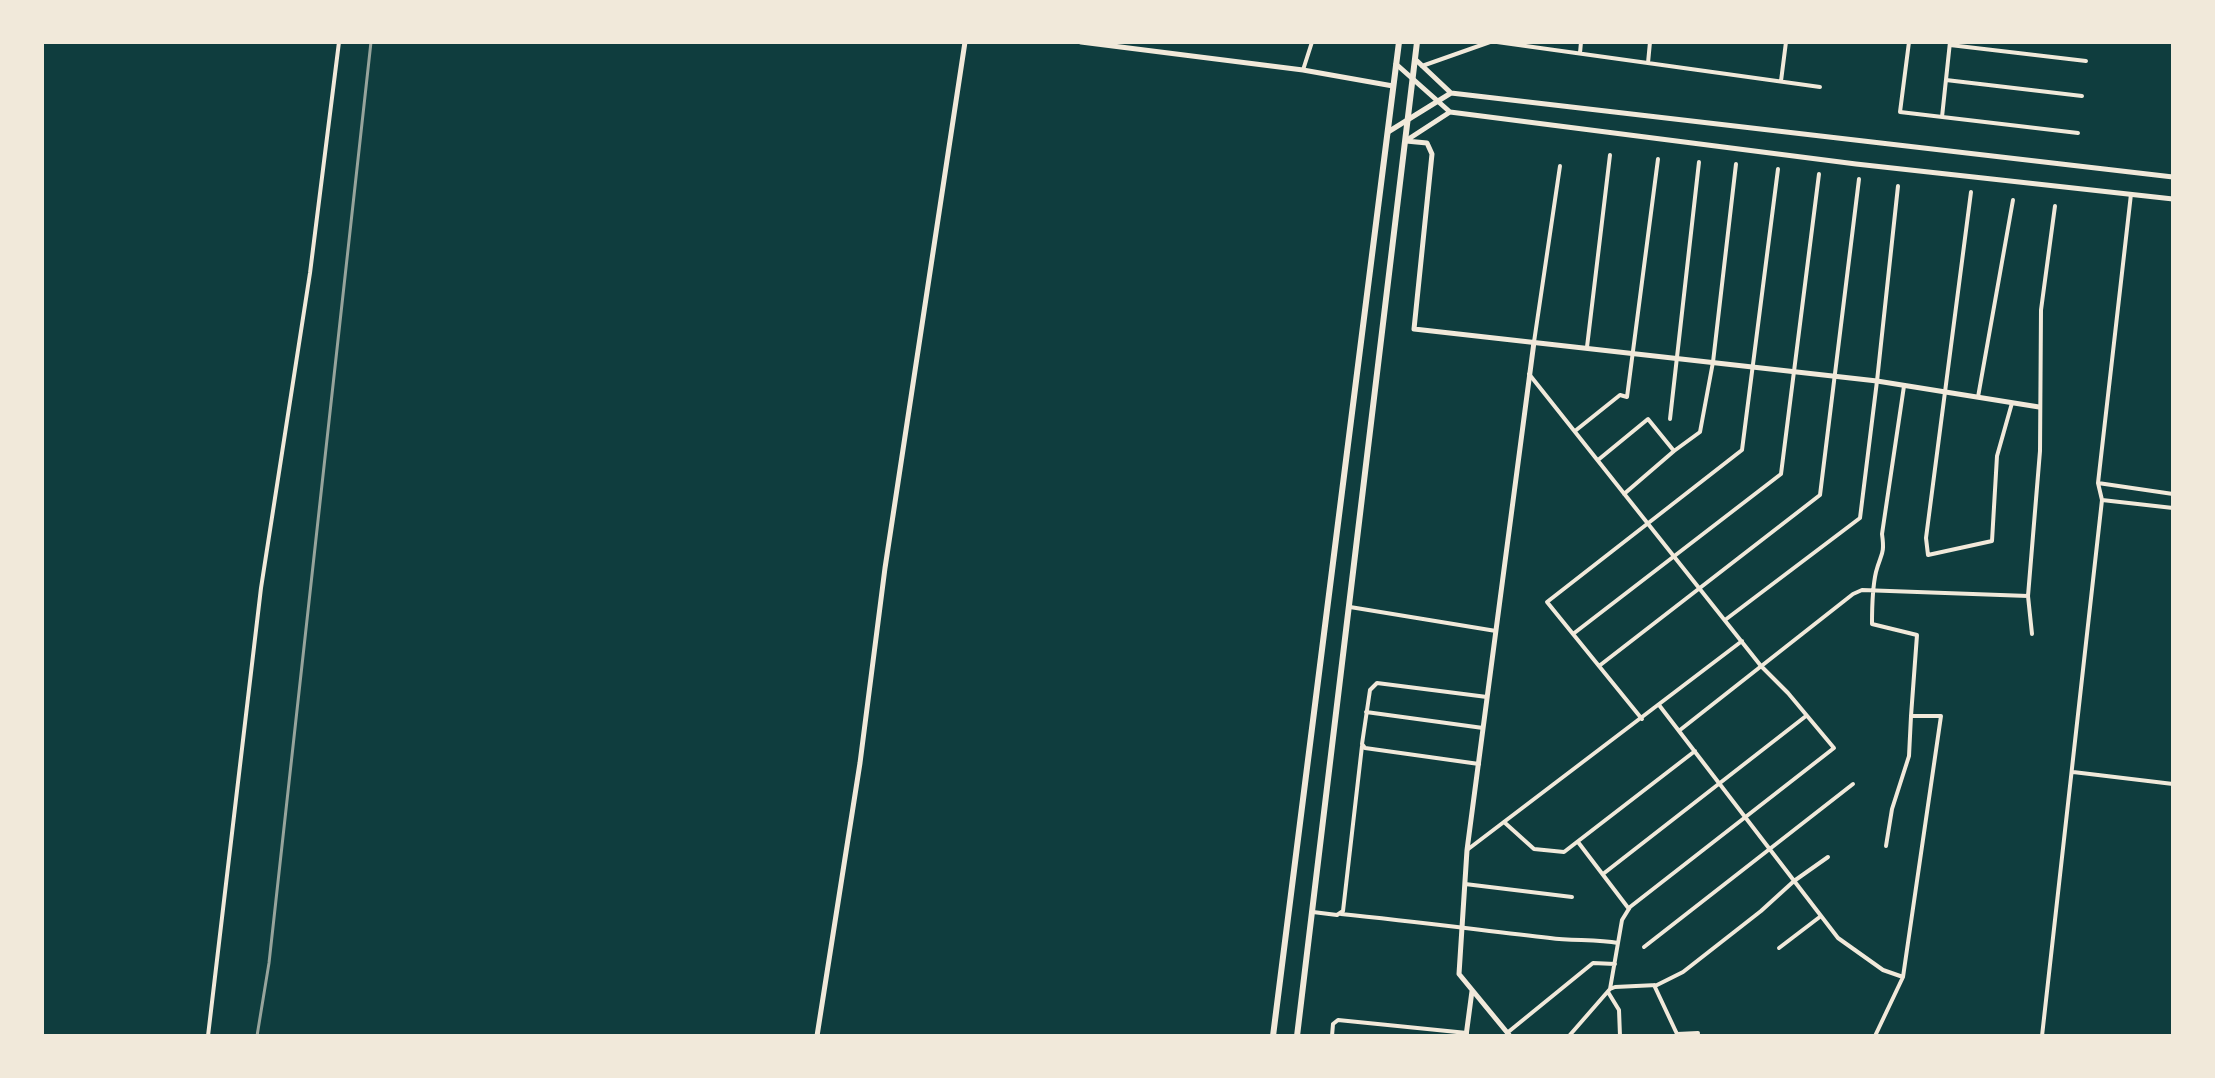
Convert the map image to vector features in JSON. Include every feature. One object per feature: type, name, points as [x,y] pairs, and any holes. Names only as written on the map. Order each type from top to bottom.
[{"type":"main road","points":[[1274,1036],[1399,42]]},
{"type":"main road","points":[[1297,1036],[1417,42]]},
{"type":"street","points":[[208,1036],[261,588],[310,273],[339,42]]},
{"type":"street","points":[[817,1036],[965,42]]},
{"type":"street","points":[[1081,42],[1303,70],[1393,86]]},
{"type":"street","points":[[1303,70],[1312,42]]},
{"type":"street","points":[[1471,50],[1472,42]]},
{"type":"street","points":[[1422,66],[1497,42],[1820,87]]},
{"type":"street","points":[[1580,53],[1581,42]]},
{"type":"street","points":[[1648,63],[1650,42]]},
{"type":"street","points":[[1781,81],[1786,42]]},
{"type":"street","points":[[1909,42],[1900,112],[2078,133]]},
{"type":"street","points":[[1942,117],[1950,44],[2086,61]]},
{"type":"street","points":[[1415,59],[1451,93],[2173,177]]},
{"type":"street","points":[[1396,64],[1450,112],[1856,164],[2173,199]]},
{"type":"street","points":[[1946,80],[2082,96]]},
{"type":"street","points":[[1387,133],[1451,93]]},
{"type":"street","points":[[1406,141],[1450,112]]},
{"type":"street","points":[[1406,141],[1427,143],[1432,154],[1414,329],[1877,381],[2039,407]]},
{"type":"street","points":[[1587,347],[1610,155]]},
{"type":"street","points":[[1575,431],[1620,395],[1627,397],[1658,159]]},
{"type":"street","points":[[1670,419],[1699,162]]},
{"type":"street","points":[[1624,494],[1700,432],[1713,362],[1736,164]]},
{"type":"street","points":[[1560,166],[1529,374],[1467,850],[1459,974],[1509,1034],[1593,963],[1615,964]]},
{"type":"street","points":[[1642,719],[1547,602],[1742,450],[1778,169]]},
{"type":"street","points":[[1573,634],[1781,474],[1819,174]]},
{"type":"street","points":[[1599,666],[1820,495],[1859,179]]},
{"type":"street","points":[[1725,620],[1860,518],[1898,186]]},
{"type":"street","points":[[1971,192],[1926,538],[1928,555],[1992,541],[1997,456],[2012,403]]},
{"type":"street","points":[[2042,1036],[2102,500],[2098,483],[2131,194]]},
{"type":"street","points":[[1978,397],[2013,200]]},
{"type":"street","points":[[2032,634],[2028,596],[2040,451],[2041,310],[2055,206]]},
{"type":"street","points":[[1529,374],[1761,666],[1834,748],[1629,909],[1622,920],[1609,990],[1619,1010],[1620,1036]]},
{"type":"street","points":[[1886,846],[1892,809],[1909,756],[1917,635],[1872,624],[1873,590],[1884,553],[1882,534],[1904,385]]},
{"type":"street","points":[[1598,460],[1648,419],[1674,451]]},
{"type":"street","points":[[2098,483],[2173,494]]},
{"type":"street","points":[[2102,500],[2173,508]]},
{"type":"street","points":[[1680,730],[1862,590],[2028,596]]},
{"type":"street","points":[[1350,607],[1496,631]]},
{"type":"street","points":[[1467,850],[1742,641]]},
{"type":"street","points":[[1341,914],[1370,690],[1377,683],[1487,697]]},
{"type":"street","points":[[1659,705],[1838,938],[1883,970],[1903,977]]},
{"type":"street","points":[[1366,712],[1483,728]]},
{"type":"street","points":[[1603,874],[1806,716]]},
{"type":"street","points":[[1875,1036],[1903,977],[1941,716],[1911,716]]},
{"type":"street","points":[[1362,746],[1479,764]]},
{"type":"street","points":[[1504,822],[1534,849],[1564,852],[1695,751]]},
{"type":"street","points":[[2073,772],[2173,784]]},
{"type":"street","points":[[1644,947],[1853,784]]},
{"type":"street","points":[[1578,842],[1629,909]]},
{"type":"street","points":[[1569,1036],[1609,990],[1654,985],[1683,972],[1828,857]]},
{"type":"street","points":[[1465,884],[1572,897]]},
{"type":"street","points":[[1312,912],[1462,926],[1551,939],[1618,943]]},
{"type":"street","points":[[1779,948],[1821,916]]},
{"type":"street","points":[[1654,985],[1677,1034],[1698,1033],[1697,1036]]},
{"type":"street","points":[[1332,1036],[1333,1024],[1338,1020],[1466,1034],[1472,990]]},
{"type":"railway","points":[[257,1036],[269,963],[371,42]]}]
